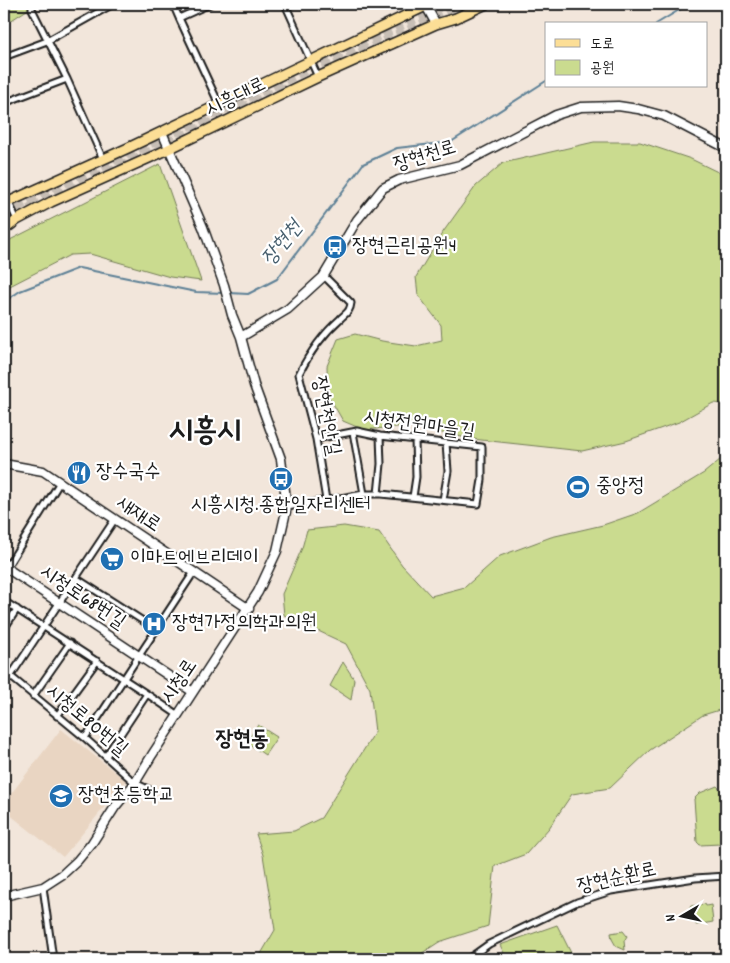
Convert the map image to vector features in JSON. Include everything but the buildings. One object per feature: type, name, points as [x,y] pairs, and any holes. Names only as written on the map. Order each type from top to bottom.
[{"type":"main road","name":"시흥대로","points":[[6,203],[162,132],[427,4]]},
{"type":"main road","name":"시흥대로","points":[[4,230],[17,220],[51,202],[170,149],[436,24],[456,18],[478,5]]},
{"type":"main road","points":[[45,186],[44,196],[51,202]]},
{"type":"street","points":[[32,4],[32,9],[67,79],[103,159]]},
{"type":"street","points":[[4,57],[47,41],[113,4]]},
{"type":"street","points":[[173,4],[219,104]]},
{"type":"street","points":[[179,18],[210,4]]},
{"type":"street","points":[[285,4],[318,78]]},
{"type":"street","points":[[427,4],[436,24]]},
{"type":"street","points":[[4,103],[67,79]]},
{"type":"street","name":"장현천로","points":[[241,337],[288,309],[324,276],[357,220],[383,188],[399,180],[460,165],[556,115],[581,107],[591,106],[618,106],[638,109],[664,116],[726,148]]},
{"type":"street","name":"시청로","points":[[4,896],[43,887],[77,861],[92,843],[115,807],[134,783],[258,592],[277,551],[287,507],[281,459],[254,385],[224,285],[203,227],[162,132]]},
{"type":"street","points":[[4,192],[6,203],[17,220]]},
{"type":"street","name":"장현천안길","points":[[324,276],[351,304],[350,310],[322,338],[306,360],[299,374],[316,439],[326,500]]},
{"type":"street","name":"시청전원마을길","points":[[287,507],[364,494],[478,504],[482,480],[482,447],[380,436],[357,431],[316,439]]},
{"type":"street","points":[[353,432],[364,494]]},
{"type":"street","points":[[378,494],[381,464],[380,436]]},
{"type":"street","points":[[412,497],[416,477],[415,440]]},
{"type":"street","points":[[444,500],[448,471],[446,444]]},
{"type":"street","name":"새재로","points":[[4,464],[43,471],[248,609]]},
{"type":"street","points":[[5,565],[60,482]]},
{"type":"street","points":[[10,677],[115,519]]},
{"type":"street","name":"시청로68번길","points":[[5,565],[11,571],[193,692]]},
{"type":"street","points":[[85,738],[194,572]]},
{"type":"street","points":[[76,578],[156,630]]},
{"type":"street","points":[[4,601],[178,715]]},
{"type":"street","points":[[4,629],[17,609]]},
{"type":"street","points":[[34,696],[70,644]]},
{"type":"street","points":[[58,716],[97,661]]},
{"type":"street","name":"시청로80번길","points":[[4,671],[106,756],[134,783],[150,790]]},
{"type":"street","points":[[106,756],[148,694]]},
{"type":"street","name":"장현순환로","points":[[468,959],[489,944],[577,902],[611,892],[695,878],[726,876]]},
{"type":"street","points":[[43,887],[53,959]]},
{"type":"shaded area","name":"장현초등학교","points":[[61,729],[126,781],[63,857],[4,810],[4,803]]},
{"type":"green space","points":[[4,4],[30,4],[30,8],[4,25]]},
{"type":"green space","points":[[594,142],[640,142],[691,159],[726,176],[726,404],[713,403],[679,422],[626,441],[582,451],[472,439],[407,426],[364,430],[343,421],[328,395],[327,366],[338,339],[355,334],[382,341],[416,346],[442,340],[441,325],[418,295],[416,277],[441,235],[476,186],[503,163]]},
{"type":"green space","points":[[160,164],[201,281],[170,277],[90,254],[70,255],[4,289],[4,243]]},
{"type":"green space","points":[[726,455],[726,708],[703,715],[650,750],[610,788],[572,794],[549,828],[526,854],[495,866],[488,926],[439,942],[413,959],[258,959],[275,930],[263,855],[256,834],[294,831],[321,818],[375,732],[370,689],[346,644],[284,615],[282,594],[302,548],[307,530],[344,526],[379,532],[402,565],[431,596],[465,587],[500,556],[551,537],[603,525],[638,513],[704,473]]},
{"type":"green space","points":[[343,662],[354,679],[351,700],[330,686]]},
{"type":"green space","points":[[258,725],[277,737],[265,755],[246,742]]},
{"type":"green space","points":[[717,786],[721,790],[724,840],[720,844],[700,845],[697,842],[694,799],[700,793]]},
{"type":"green space","points":[[705,904],[706,906],[711,905],[713,922],[696,925],[695,920],[691,921],[690,908],[691,906]]},
{"type":"green space","points":[[557,925],[574,959],[507,959],[500,945]]},
{"type":"green space","points":[[623,931],[627,936],[624,941],[625,950],[616,946],[611,933]]},
{"type":"waterway","name":"장현천","points":[[659,22],[689,4]]},
{"type":"waterway","name":"장현천","points":[[229,293],[248,294],[277,279],[363,164],[397,148],[451,142],[545,82]]},
{"type":"waterway","name":"장현천","points":[[4,302],[20,291],[79,268],[196,292],[224,293]]},
{"type":"tunnel","points":[[4,213],[447,4]]},
{"type":"tunnel","points":[[323,70],[464,4]]},
{"type":"tunnel","points":[[94,178],[288,86]]},
{"type":"tunnel","points":[[4,221],[37,205]]},
{"type":"place","name":"장현근린공원4","points":[[335,247]]},
{"type":"place","name":"장수국수","points":[[79,473]]},
{"type":"place","name":"시흥시청.종합일자리센터","points":[[281,479]]},
{"type":"place","name":"중앙정","points":[[578,487]]},
{"type":"place","name":"이마트에브리데이","points":[[112,559]]},
{"type":"place","name":"장현가정의학과의원","points":[[154,624]]},
{"type":"place","name":"장현초등학교","points":[[61,796]]},
{"type":"district","name":"시흥시","points":[[205,433]]},
{"type":"district","name":"장현동","points":[[242,740]]}]
